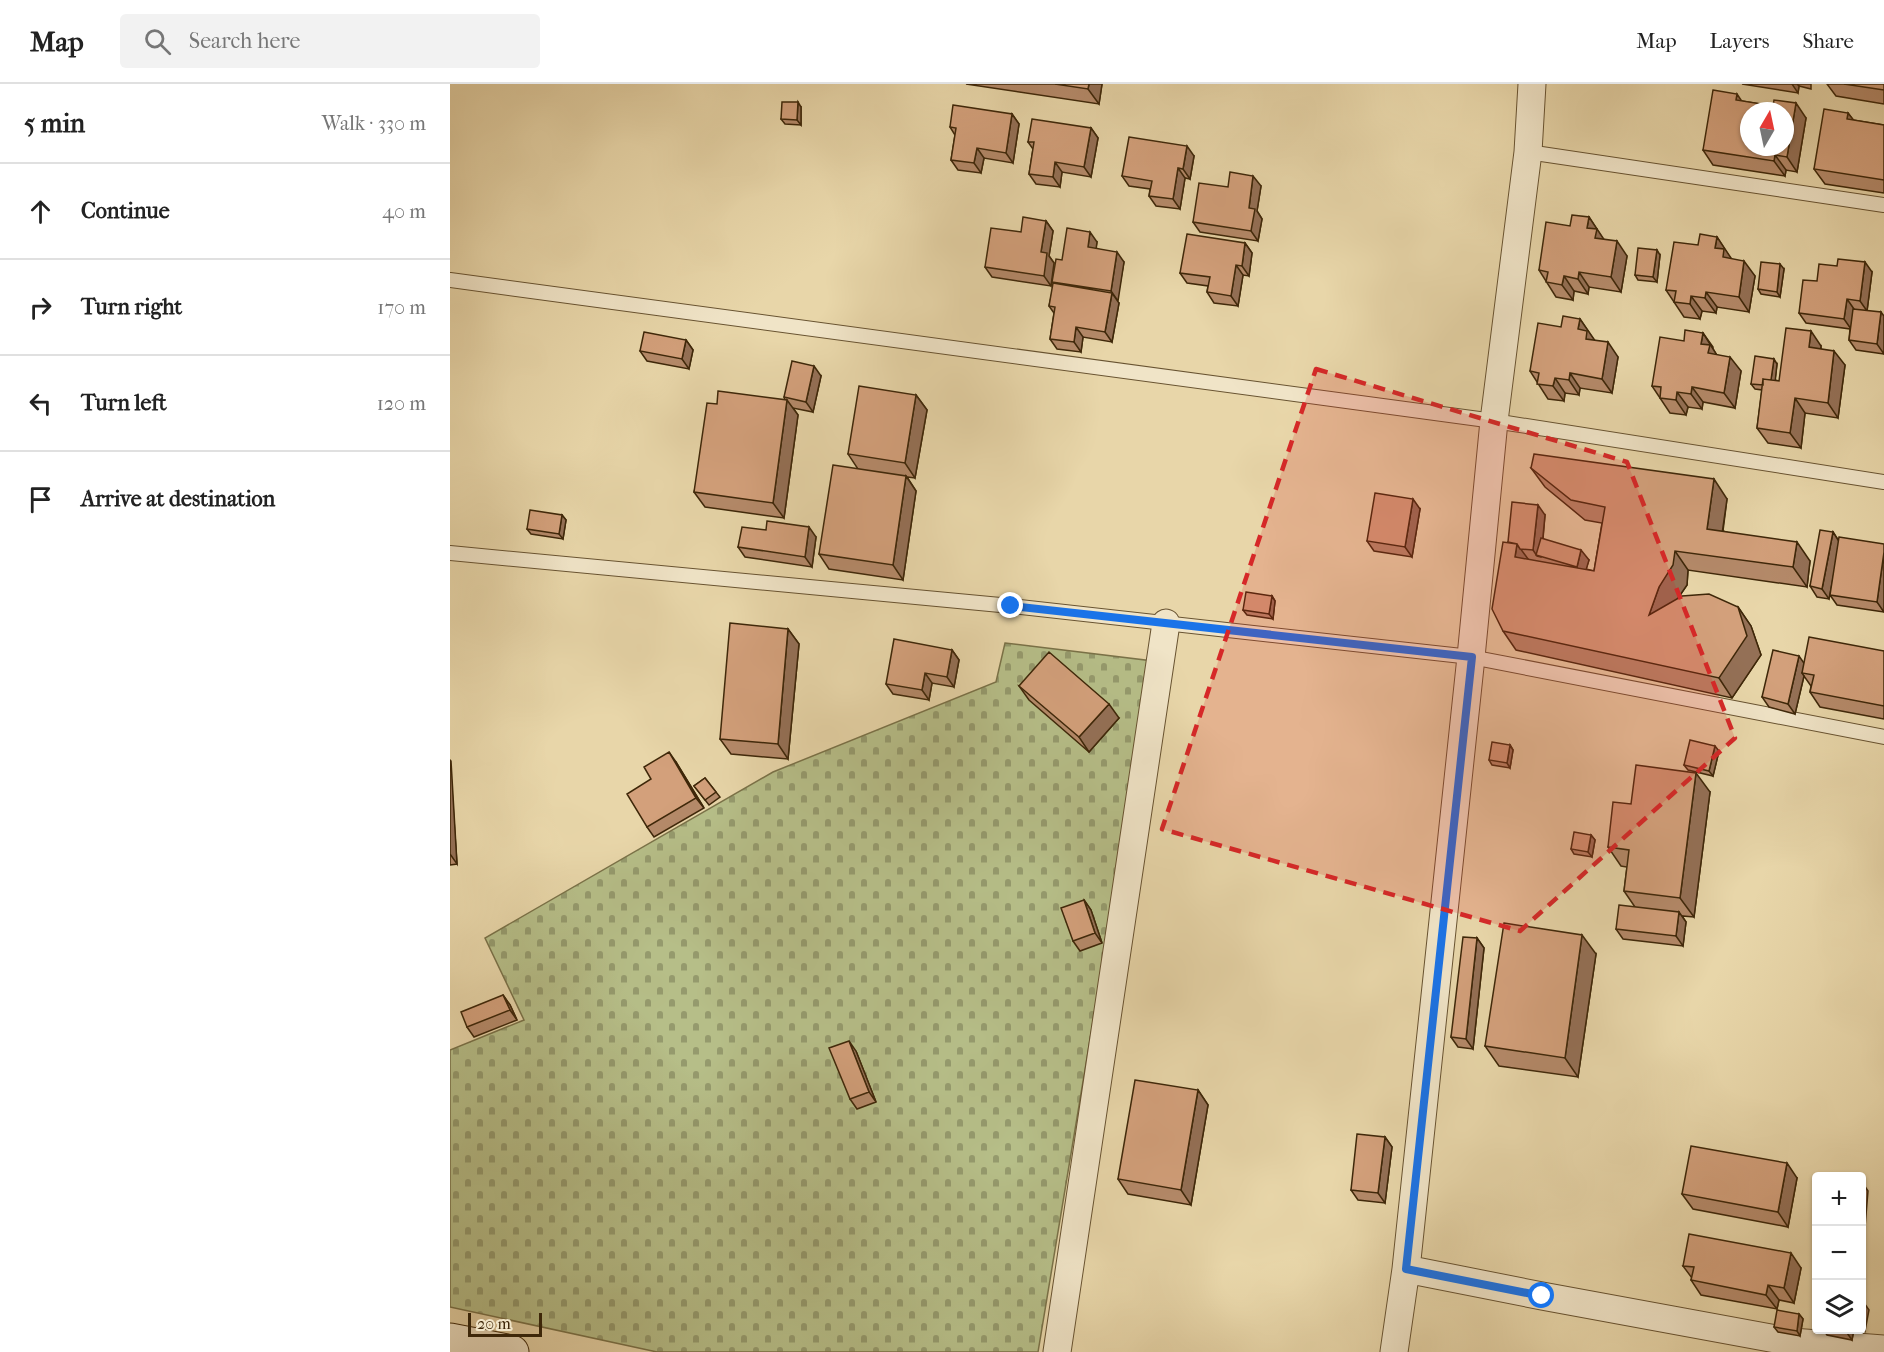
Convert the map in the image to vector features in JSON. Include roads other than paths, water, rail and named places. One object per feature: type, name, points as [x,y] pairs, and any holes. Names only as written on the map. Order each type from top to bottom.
[{"type":"main road","points":[[450,1340],[512,1352]]},
{"type":"street","points":[[1394,1352],[1406,1269],[1472,657],[1494,421],[1528,152],[1532,84]]},
{"type":"street","points":[[1057,1352],[1166,623]]},
{"type":"street","points":[[1406,1269],[1792,1342],[1884,1349]]},
{"type":"lane","points":[[1528,152],[1884,205]]},
{"type":"lane","points":[[450,280],[1494,421],[1884,482]]},
{"type":"lane","points":[[450,553],[1011,606],[1472,657],[1884,737]]}]
